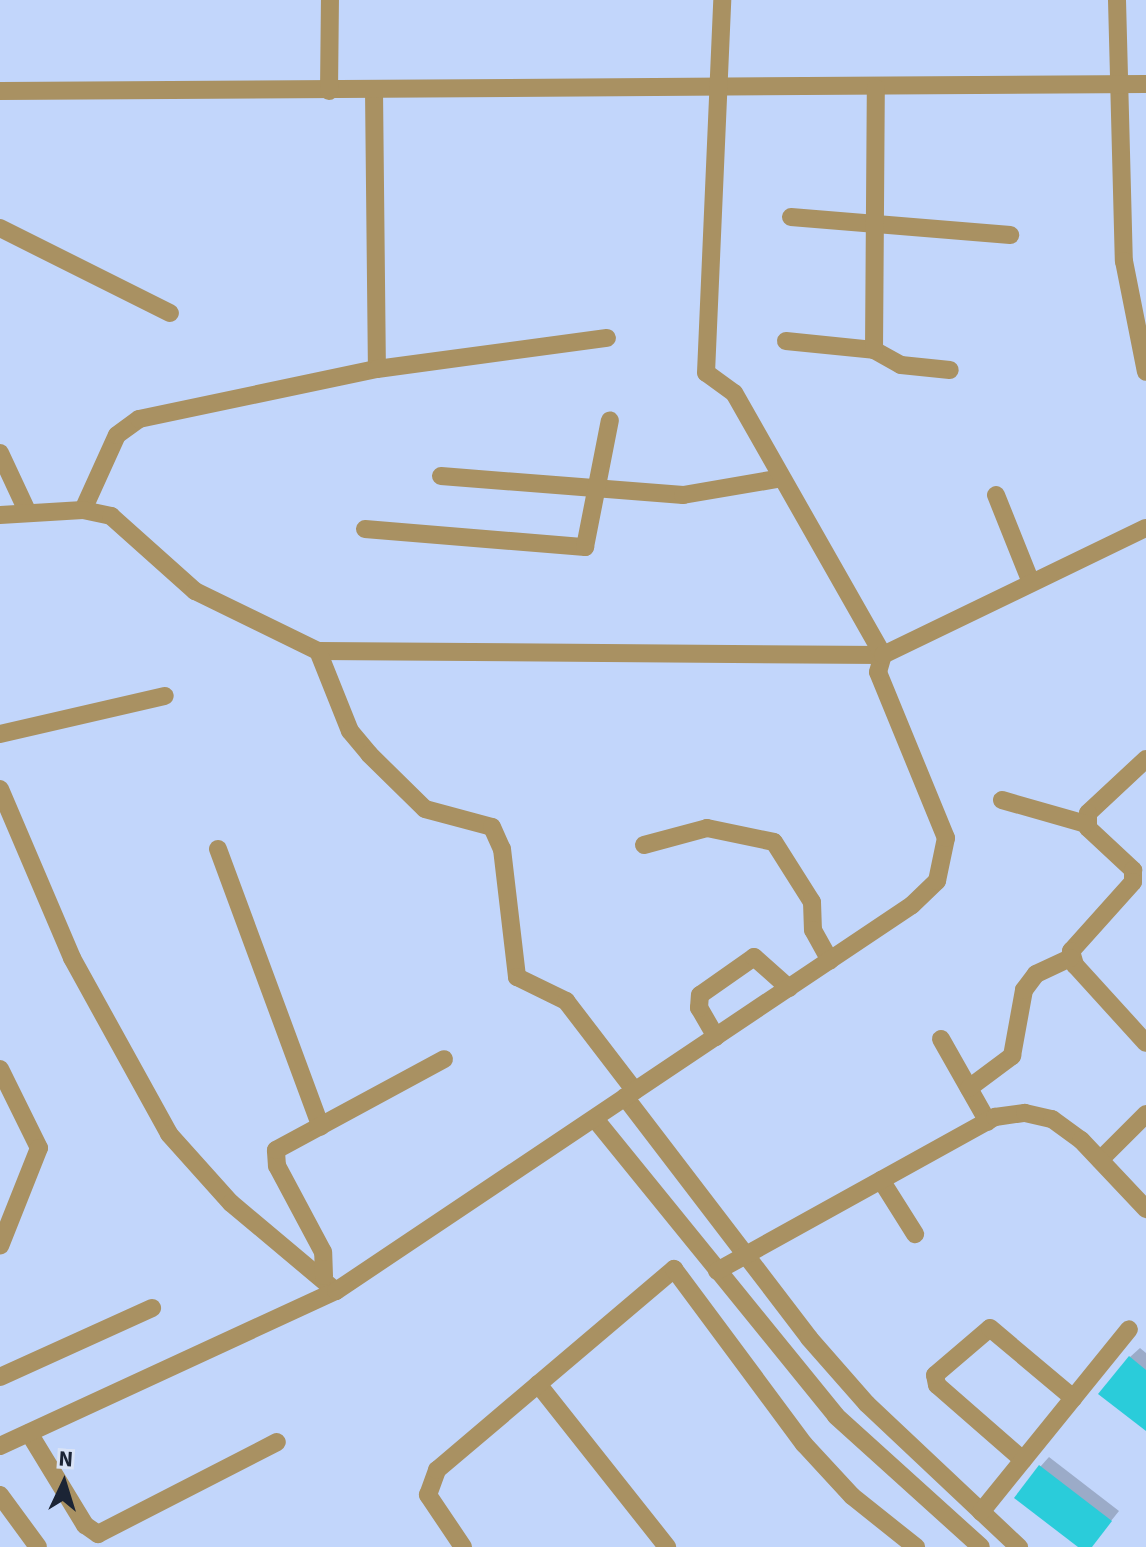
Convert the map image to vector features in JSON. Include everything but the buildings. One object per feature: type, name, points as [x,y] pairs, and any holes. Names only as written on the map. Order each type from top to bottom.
[{"type":"street","points":[[329,91],[330,0]]},
{"type":"street","points":[[0,1446],[330,1284],[595,1119],[830,961],[927,893],[944,861],[946,838],[878,672],[883,655],[734,393],[706,373],[722,0]]},
{"type":"street","points":[[1117,0],[1116,84],[1124,261],[1146,367]]},
{"type":"street","points":[[0,91],[719,91],[1146,84]]},
{"type":"street","points":[[874,350],[876,88]]},
{"type":"street","points":[[374,90],[377,369]]},
{"type":"street","points":[[791,217],[1010,235]]},
{"type":"street","points":[[0,228],[170,313]]},
{"type":"street","points":[[83,510],[117,435],[139,419],[377,369],[607,338]]},
{"type":"street","points":[[786,341],[874,350],[901,365],[950,370]]},
{"type":"street","points":[[365,529],[574,551],[590,538],[610,420]]},
{"type":"street","points":[[0,453],[28,513]]},
{"type":"street","points":[[441,476],[598,489],[709,494],[782,478]]},
{"type":"street","points":[[996,495],[1030,580]]},
{"type":"street","points":[[0,515],[83,510],[137,533],[195,591],[318,651],[883,655],[1030,580],[1146,528]]},
{"type":"street","points":[[318,651],[350,731],[369,754],[425,809],[492,827],[502,849],[517,977],[566,1001],[742,1256],[867,1404],[1019,1547]]},
{"type":"street","points":[[0,734],[165,696]]},
{"type":"street","points":[[1086,824],[1146,759]]},
{"type":"street","points":[[0,789],[72,958],[169,1134],[277,1246],[330,1284]]},
{"type":"street","points":[[969,1088],[1012,1056],[1024,990],[1036,974],[1071,958],[1133,882],[1133,870],[1086,824],[1002,800]]},
{"type":"street","points":[[644,845],[707,828],[774,842],[812,902],[813,930],[830,961]]},
{"type":"street","points":[[218,849],[321,1127]]},
{"type":"street","points":[[716,1037],[699,1008],[700,995],[754,957],[789,988]]},
{"type":"street","points":[[1071,958],[1146,1043]]},
{"type":"street","points":[[941,1039],[988,1122]]},
{"type":"street","points":[[330,1284],[323,1252],[277,1166],[276,1150],[444,1059]]},
{"type":"street","points":[[0,1069],[39,1148],[0,1246]]},
{"type":"street","points":[[717,1271],[988,1122],[1025,1113],[1052,1119],[1100,1160],[1146,1209]]},
{"type":"street","points":[[1100,1160],[1146,1114]]},
{"type":"street","points":[[595,1119],[836,1416],[981,1547]]},
{"type":"street","points":[[881,1180],[915,1234]]},
{"type":"street","points":[[463,1547],[428,1495],[430,1480],[674,1269],[804,1444],[852,1496],[916,1547]]},
{"type":"street","points":[[0,1377],[152,1308]]},
{"type":"street","points":[[1023,1460],[937,1385],[935,1375],[990,1328],[1073,1398]]},
{"type":"street","points":[[981,1512],[1129,1329]]},
{"type":"street","points":[[538,1384],[667,1547]]},
{"type":"street","points":[[29,1433],[85,1525],[98,1534],[277,1442]]},
{"type":"street","points":[[0,1495],[38,1547]]}]
